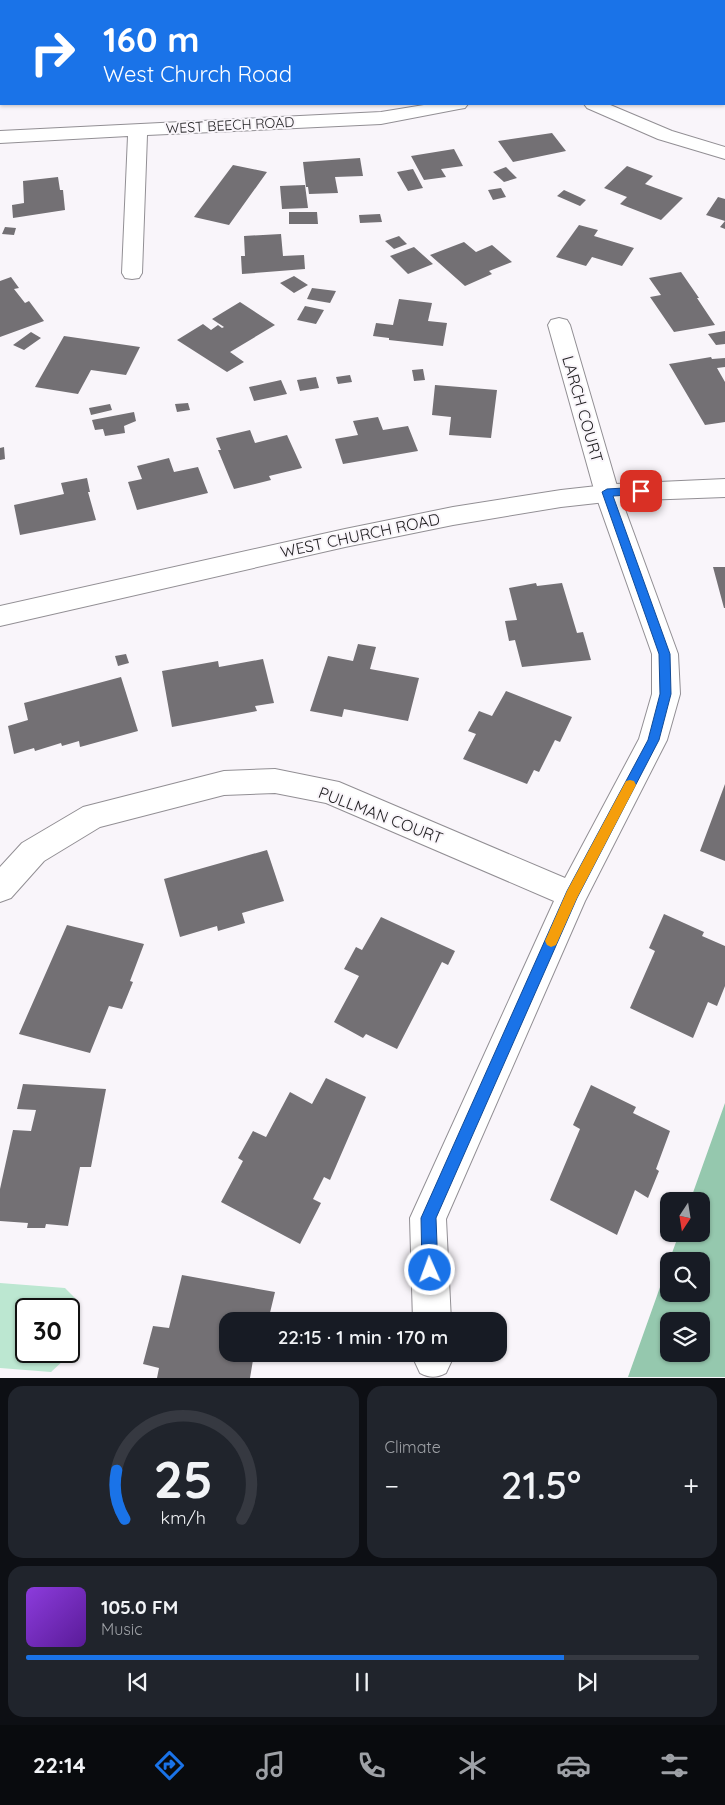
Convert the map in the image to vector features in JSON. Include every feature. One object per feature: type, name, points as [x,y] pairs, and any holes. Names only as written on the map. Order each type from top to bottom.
[{"type":"street","name":"WEST BEECH ROAD","points":[[0,138],[381,118],[452,105]]},
{"type":"street","points":[[595,105],[664,135],[725,153]]},
{"type":"street","points":[[132,273],[138,130]]},
{"type":"street","name":"LARCH COURT","points":[[432,1312],[428,1218],[572,895],[653,740],[666,694],[665,654],[607,492],[559,325]]},
{"type":"street","name":"WEST CHURCH ROAD","points":[[0,616],[392,527],[480,510],[607,492],[725,488]]},
{"type":"street","name":"PULLMAN COURT","points":[[0,888],[33,852],[93,816],[224,783],[275,781],[329,791],[572,895]]},
{"type":"green space","points":[[725,1103],[725,1377],[628,1377],[660,1287],[660,1302],[710,1302],[710,1252],[672,1252],[676,1242],[710,1242],[710,1192],[693,1192]]},
{"type":"green space","points":[[0,1283],[65,1288],[75,1298],[15,1298],[15,1363],[61,1363],[51,1372],[0,1368]]},
{"type":"building","points":[[552,133],[566,151],[513,162],[498,141]]},
{"type":"building","points":[[454,149],[463,166],[441,169],[446,177],[424,180],[411,156]]},
{"type":"building","points":[[360,158],[363,176],[335,177],[338,193],[309,194],[308,187],[306,187],[303,162]]},
{"type":"building","points":[[233,165],[267,172],[229,225],[194,217]]},
{"type":"building","points":[[627,166],[653,176],[645,184],[683,198],[661,220],[620,204],[627,197],[604,188]]},
{"type":"building","points":[[506,167],[517,178],[504,182],[493,172]]},
{"type":"building","points":[[413,169],[423,188],[408,191],[397,172]]},
{"type":"building","points":[[58,177],[60,190],[63,190],[65,210],[13,218],[12,205],[24,203],[23,181]]},
{"type":"building","points":[[305,185],[308,208],[282,209],[280,186]]},
{"type":"building","points":[[501,188],[506,197],[493,200],[488,190]]},
{"type":"building","points":[[564,190],[586,200],[580,206],[557,196]]},
{"type":"building","points":[[718,197],[725,199],[725,221],[706,215]]},
{"type":"building","points":[[289,212],[317,212],[318,224],[289,224]]},
{"type":"building","points":[[380,214],[382,222],[360,223],[359,215]]},
{"type":"building","points":[[725,221],[725,229],[720,227]]},
{"type":"building","points":[[579,225],[598,230],[594,236],[634,248],[622,266],[592,257],[586,266],[556,257]]},
{"type":"building","points":[[5,227],[16,228],[14,235],[2,234]]},
{"type":"building","points":[[281,234],[283,256],[304,255],[305,269],[242,274],[241,256],[245,256],[244,236]]},
{"type":"building","points":[[399,236],[407,244],[394,249],[385,241]]},
{"type":"building","points":[[464,242],[476,252],[492,245],[512,262],[489,271],[492,274],[465,286],[430,255]]},
{"type":"building","points":[[414,247],[433,264],[408,274],[390,256]]},
{"type":"building","points":[[681,272],[715,325],[674,332],[650,297],[661,295],[649,278]]},
{"type":"building","points":[[294,276],[308,285],[294,293],[280,283]]},
{"type":"building","points":[[11,277],[19,288],[14,289],[25,303],[29,301],[44,321],[0,337],[0,281]]},
{"type":"building","points":[[312,288],[336,291],[330,303],[307,299]]},
{"type":"building","points":[[399,299],[432,303],[428,321],[447,323],[443,346],[389,340],[389,338],[373,336],[376,323],[393,325]]},
{"type":"building","points":[[240,302],[275,325],[230,352],[244,362],[227,372],[177,340],[203,324],[211,330],[218,325],[222,328],[224,327],[212,319]]},
{"type":"building","points":[[305,306],[324,310],[316,324],[297,320]]},
{"type":"building","points":[[725,331],[725,344],[716,345],[708,334]]},
{"type":"building","points":[[31,332],[41,338],[24,350],[13,345]]},
{"type":"building","points":[[64,336],[140,347],[126,375],[91,370],[78,394],[35,387]]},
{"type":"building","points":[[711,357],[712,359],[725,358],[725,367],[717,368],[725,382],[725,422],[705,425],[669,364]]},
{"type":"building","points":[[423,369],[425,380],[414,381],[412,370]]},
{"type":"building","points":[[350,375],[352,382],[338,384],[336,377]]},
{"type":"building","points":[[316,377],[319,388],[300,391],[297,380]]},
{"type":"building","points":[[281,380],[287,394],[254,401],[249,387]]},
{"type":"building","points":[[435,385],[497,390],[491,438],[449,435],[451,417],[432,415]]},
{"type":"building","points":[[188,403],[190,410],[177,412],[175,404]]},
{"type":"building","points":[[110,404],[112,410],[91,415],[89,408]]},
{"type":"building","points":[[134,412],[136,421],[124,426],[125,433],[105,436],[103,429],[95,430],[92,420]]},
{"type":"building","points":[[378,417],[383,430],[408,426],[418,451],[343,464],[335,439],[358,435],[353,421]]},
{"type":"building","points":[[250,430],[255,443],[287,435],[302,468],[269,476],[271,480],[234,489],[218,450],[221,450],[216,438]]},
{"type":"building","points":[[4,447],[5,459],[0,460],[0,448]]},
{"type":"building","points":[[169,458],[174,472],[198,467],[208,493],[137,510],[128,482],[142,479],[137,466]]},
{"type":"building","points":[[87,478],[90,492],[88,492],[96,520],[20,535],[14,505],[64,494],[61,483]]},
{"type":"building","points":[[713,567],[725,567],[725,608],[724,608]]},
{"type":"building","points":[[536,583],[537,586],[562,583],[577,633],[583,632],[591,660],[522,667],[515,640],[509,641],[505,621],[517,620],[509,588]]},
{"type":"building","points":[[358,644],[376,647],[370,669],[419,678],[408,721],[344,709],[342,717],[310,711],[328,656],[353,661]]},
{"type":"building","points":[[126,654],[129,663],[118,666],[115,656]]},
{"type":"building","points":[[263,659],[274,703],[255,706],[257,711],[172,727],[162,671],[218,661],[219,667]]},
{"type":"building","points":[[121,677],[138,731],[80,747],[79,741],[62,746],[61,743],[35,751],[34,748],[14,754],[8,726],[28,720],[24,703]]},
{"type":"building","points":[[506,691],[572,717],[560,742],[555,740],[539,772],[534,770],[527,784],[463,759],[476,734],[468,731],[479,711],[492,716]]},
{"type":"building","points":[[725,784],[725,861],[700,851]]},
{"type":"building","points":[[267,850],[284,901],[242,913],[245,923],[218,931],[217,926],[180,937],[164,879]]},
{"type":"building","points":[[664,914],[704,932],[702,936],[725,946],[725,986],[717,1006],[708,1002],[693,1038],[630,1008],[655,951],[649,948]]},
{"type":"building","points":[[381,917],[455,951],[448,965],[442,962],[397,1049],[366,1034],[363,1038],[334,1022],[359,976],[344,969],[356,947],[362,950]]},
{"type":"building","points":[[67,925],[144,944],[130,981],[133,982],[122,1009],[109,1006],[90,1053],[19,1034]]},
{"type":"building","points":[[326,1078],[366,1097],[330,1180],[324,1177],[313,1199],[321,1203],[300,1244],[221,1202],[243,1161],[238,1158],[253,1131],[266,1137],[290,1092],[312,1104]]},
{"type":"building","points":[[23,1084],[106,1089],[91,1167],[80,1167],[68,1226],[46,1224],[45,1228],[27,1228],[28,1223],[0,1221],[0,1189],[13,1130],[31,1131],[36,1110],[17,1109]]},
{"type":"building","points":[[591,1085],[636,1107],[633,1113],[670,1131],[656,1169],[659,1171],[648,1198],[635,1190],[617,1235],[550,1200],[580,1129],[573,1125]]},
{"type":"building","points":[[182,1275],[275,1292],[270,1312],[219,1312],[219,1362],[253,1362],[250,1378],[157,1378],[159,1368],[143,1364],[153,1326],[169,1328]]},
{"type":"slow traffic","points":[[551,941],[572,895],[630,785]]},
{"type":"route","points":[[430,1270],[428,1218],[572,895],[653,740],[666,694],[665,654],[607,492],[641,491]]}]
